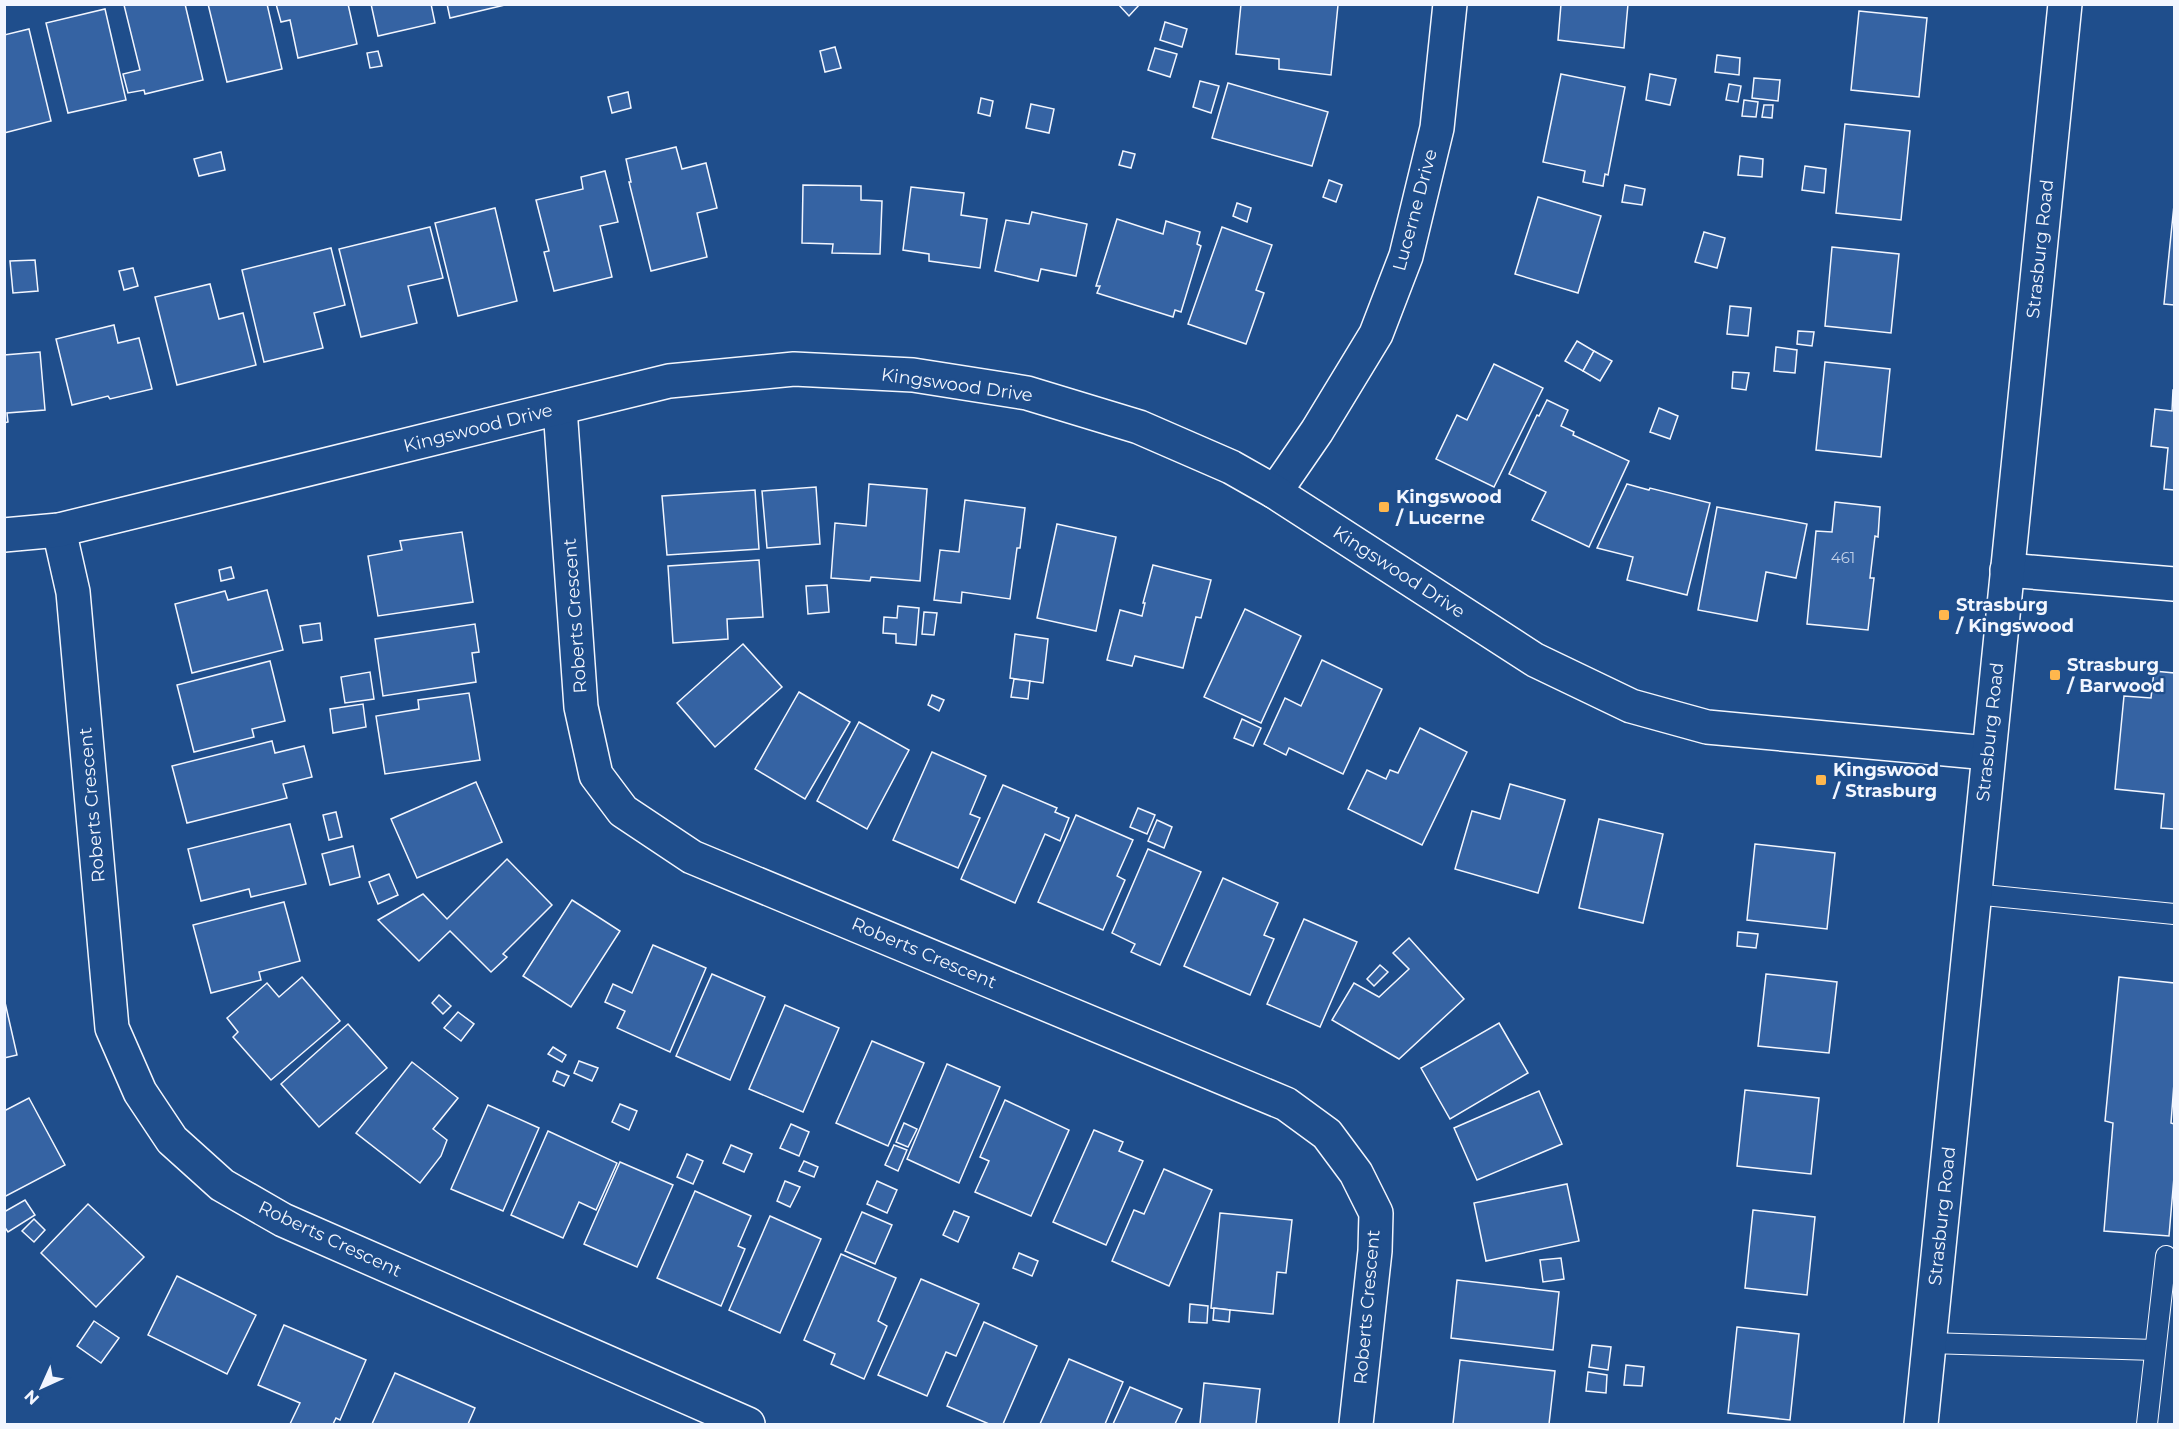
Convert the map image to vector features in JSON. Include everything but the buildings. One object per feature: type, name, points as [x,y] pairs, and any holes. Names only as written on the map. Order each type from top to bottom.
[{"type":"street","name":"Lucerne Drive","points":[[1275,492],[1317,432],[1376,334],[1406,256],[1437,128],[1450,4]]},
{"type":"street","name":"Strasburg Road","points":[[1921,1425],[2065,4]]},
{"type":"street","name":"Kingswood Drive","points":[[4,535],[59,530],[669,381],[794,369],[913,375],[1027,393],[1139,427],[1232,466],[1535,660],[1631,706],[1707,727],[1988,753]]},
{"type":"street","name":"Roberts Crescent","points":[[560,408],[581,707],[596,775],[623,812],[692,857],[1286,1104],[1327,1134],[1356,1173],[1376,1213],[1375,1251],[1356,1425]]},
{"type":"street","name":"Roberts Crescent","points":[[59,530],[73,592],[112,1028],[140,1092],[172,1140],[222,1185],[283,1220],[748,1425]]},
{"type":"street","points":[[2007,570],[2175,584]]},
{"type":"lane","points":[[1974,894],[2175,914]]},
{"type":"lane","points":[[2147,1424],[2166,1256]]},
{"type":"lane","points":[[1929,1343],[2156,1350]]},
{"type":"place","name":"Kingswood / Lucerne","points":[[1384,507]]},
{"type":"place","name":"Strasburg / Kingswood","points":[[1944,615]]},
{"type":"place","name":"Strasburg / Barwood","points":[[2055,675]]},
{"type":"place","name":"Kingswood / Strasburg","points":[[1821,780]]}]
